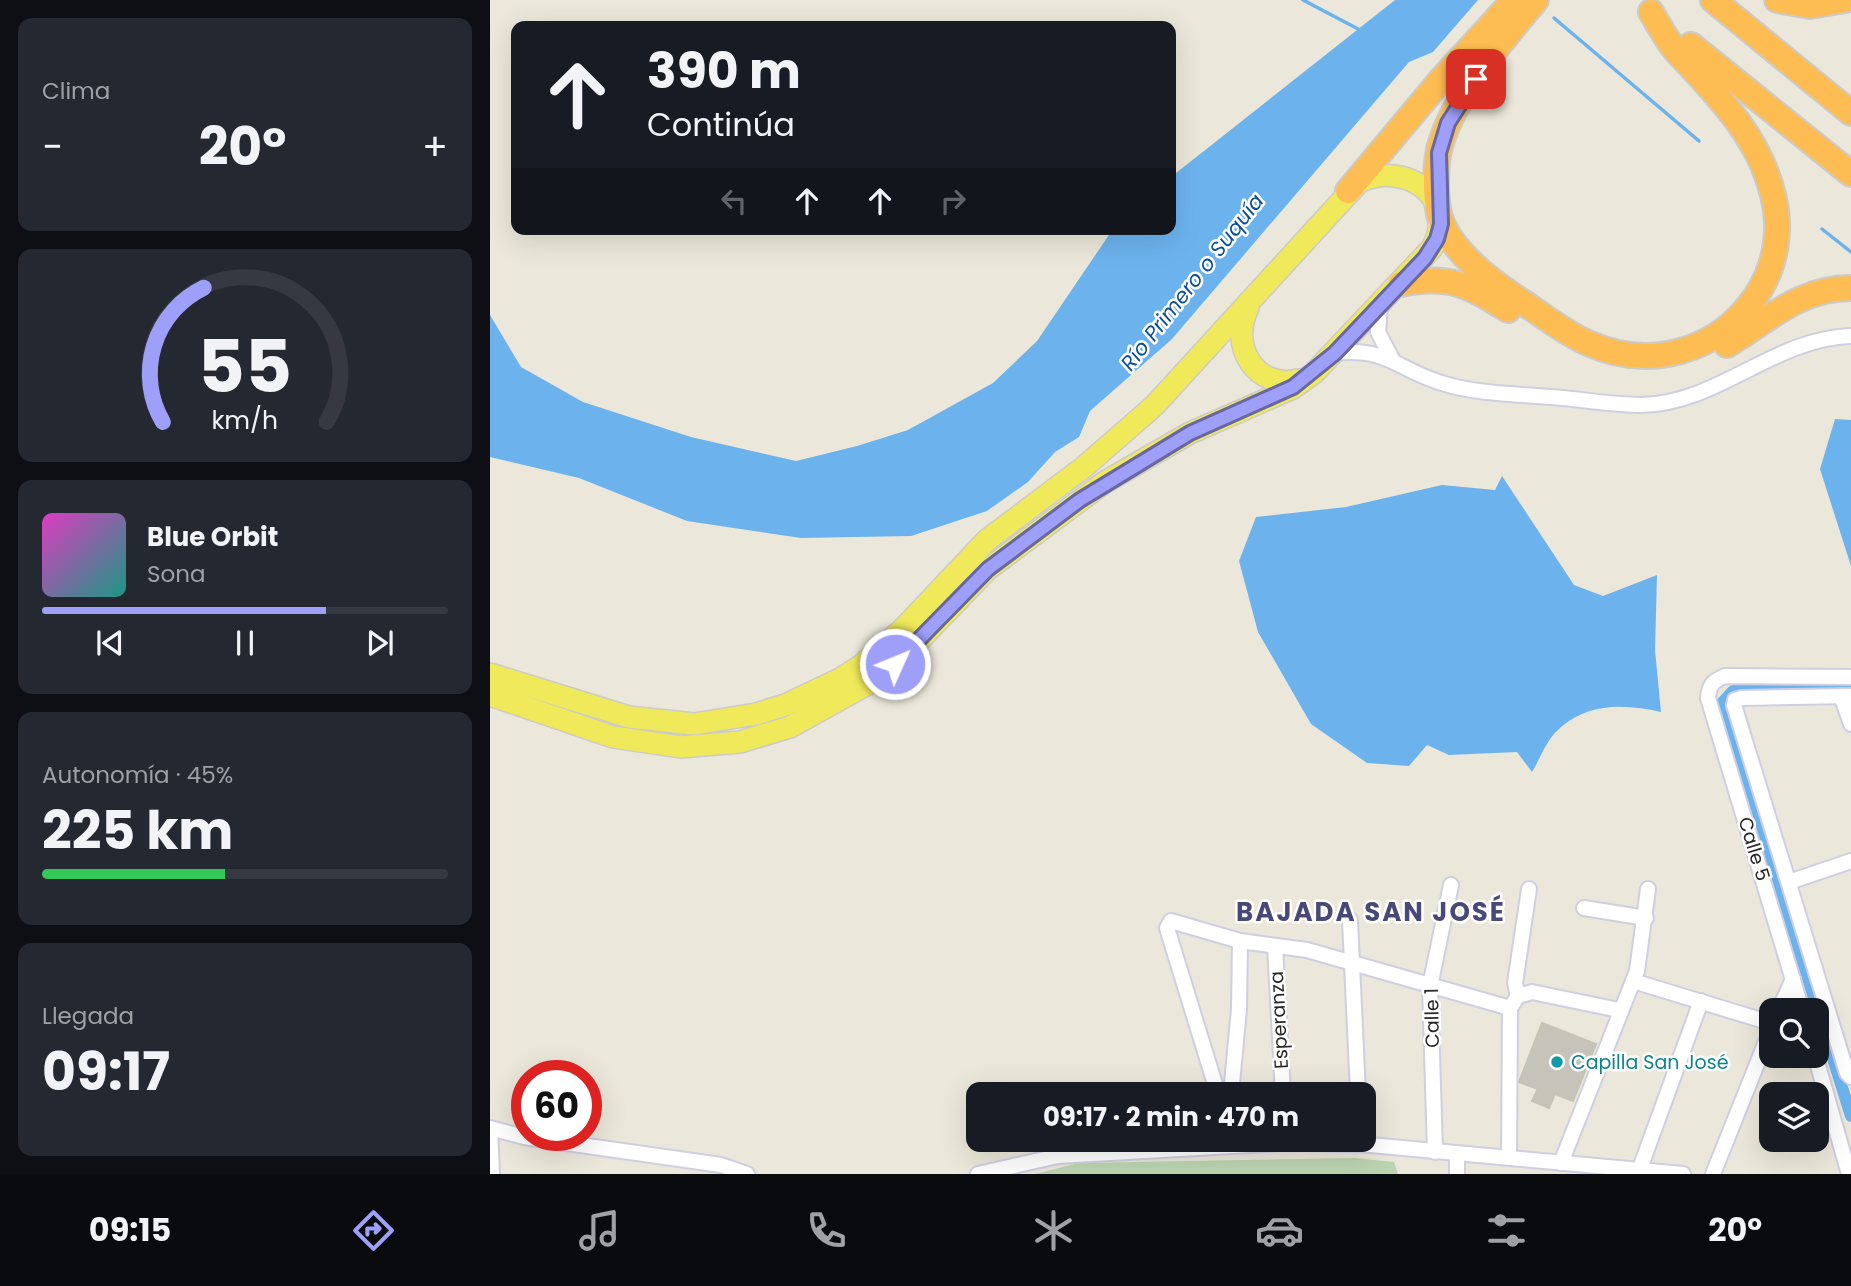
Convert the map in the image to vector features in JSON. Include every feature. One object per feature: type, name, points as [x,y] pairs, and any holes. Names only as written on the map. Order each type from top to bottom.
[{"type":"highway","points":[[1348,191],[1440,81],[1514,0]]},
{"type":"highway","points":[[1536,0],[1498,49],[1448,123],[1437,167],[1439,215],[1463,254],[1483,274],[1572,335],[1600,348],[1631,356],[1663,356],[1703,344],[1731,326],[1759,291],[1773,260],[1778,228],[1774,197],[1763,165],[1737,120],[1709,83],[1675,50],[1643,6]]},
{"type":"highway","points":[[1713,0],[1851,113]]},
{"type":"highway","points":[[1777,0],[1810,6],[1845,0]]},
{"type":"highway","points":[[1643,6],[1851,174]]},
{"type":"highway","points":[[1401,284],[1432,279],[1457,282],[1588,358],[1616,367],[1646,370],[1699,360],[1798,298],[1825,290],[1851,288]]},
{"type":"main road","points":[[490,674],[605,711],[660,722],[730,720],[785,705],[811,693],[851,672],[882,649],[987,540],[1133,425],[1254,298],[1348,191],[1368,178],[1402,175],[1427,192],[1439,215],[1440,232],[1432,248],[1401,284],[1314,373],[1293,387],[1190,433],[1097,488],[988,569],[914,646],[873,681],[790,727],[740,743],[681,747],[613,737],[490,695]]},
{"type":"main road","points":[[1254,298],[1241,329],[1241,345],[1248,360],[1260,373],[1280,382],[1299,380],[1314,373]]},
{"type":"street","points":[[1380,305],[1378,332],[1394,362]]},
{"type":"street","points":[[1335,353],[1366,351],[1424,377],[1467,389],[1640,405],[1681,398],[1702,391],[1799,344],[1851,336]]},
{"type":"street","name":"Calle 5","points":[[1799,998],[1708,698],[1709,688],[1714,680],[1725,676],[1851,677]]},
{"type":"street","points":[[1851,724],[1846,696],[1742,698],[1735,701],[1851,1077]]},
{"type":"street","points":[[1789,882],[1851,861]]},
{"type":"street","name":"Calle 1","points":[[1435,1152],[1430,986],[1451,885]]},
{"type":"street","points":[[1509,1158],[1515,983],[1529,889]]},
{"type":"street","points":[[1560,1163],[1619,1010],[1633,981],[1646,918],[1648,889]]},
{"type":"street","points":[[1584,908],[1646,918]]},
{"type":"street","points":[[1350,920],[1357,1082]]},
{"type":"street","points":[[1212,1082],[1167,923],[1178,921],[1240,941],[1307,950],[1430,986],[1514,1002],[1532,992],[1619,1010]]},
{"type":"street","points":[[1231,1082],[1239,1009],[1240,941]]},
{"type":"street","name":"Esperanza","points":[[1275,946],[1282,1082]]},
{"type":"street","points":[[1784,998],[1793,979]]},
{"type":"street","points":[[1633,981],[1759,1022]]},
{"type":"street","points":[[1638,1172],[1701,1001]]},
{"type":"street","points":[[1713,1174],[1759,1057]]},
{"type":"street","points":[[1819,1068],[1849,1174]]},
{"type":"street","points":[[491,1173],[490,1128],[524,1137],[721,1165],[747,1174]]},
{"type":"street","points":[[1376,1144],[1457,1155],[1683,1174]]},
{"type":"street","points":[[978,1174],[1033,1160],[1112,1152]]},
{"type":"street","points":[[1457,1155],[1457,1174]]},
{"type":"green space","points":[[1355,1158],[1394,1162],[1398,1174],[1035,1174],[1079,1163]]},
{"type":"water","name":"Río Primero o Suquía","points":[[1395,0],[1478,0],[1433,52],[1409,62],[1172,339],[1090,411],[1079,437],[1055,452],[1028,482],[987,511],[911,536],[801,538],[687,521],[579,478],[490,457],[490,315],[521,367],[583,402],[691,437],[796,461],[908,430],[993,383],[1037,341],[1109,235],[1176,235],[1176,173]]},
{"type":"water","points":[[1835,419],[1851,420],[1851,566],[1820,469]]},
{"type":"water","points":[[1502,476],[1574,585],[1603,596],[1657,575],[1655,650],[1661,712],[1620,707],[1582,714],[1554,734],[1532,772],[1517,752],[1449,755],[1427,745],[1409,766],[1367,763],[1311,724],[1258,632],[1239,561],[1256,517],[1346,507],[1442,485],[1495,490]]},
{"type":"building","name":"Capilla San José","points":[[1542,1023],[1596,1044],[1573,1101],[1555,1094],[1549,1108],[1532,1101],[1538,1089],[1519,1082]]},
{"type":"waterway","points":[[1303,0],[1360,30]]},
{"type":"waterway","points":[[1554,18],[1699,141]]},
{"type":"waterway","points":[[1822,229],[1851,252]]},
{"type":"waterway","points":[[1851,687],[1733,691],[1722,703],[1851,1116]]},
{"type":"place","name":"Capilla San José","points":[[1557,1062]]},
{"type":"district","name":"BAJADA SAN JOSÉ","points":[[1371,912]]},
{"type":"route","points":[[895,664],[988,569],[1080,500],[1129,467],[1190,433],[1304,381],[1335,353],[1425,258],[1437,239],[1441,224],[1437,184],[1439,153],[1448,123],[1476,79]]}]
